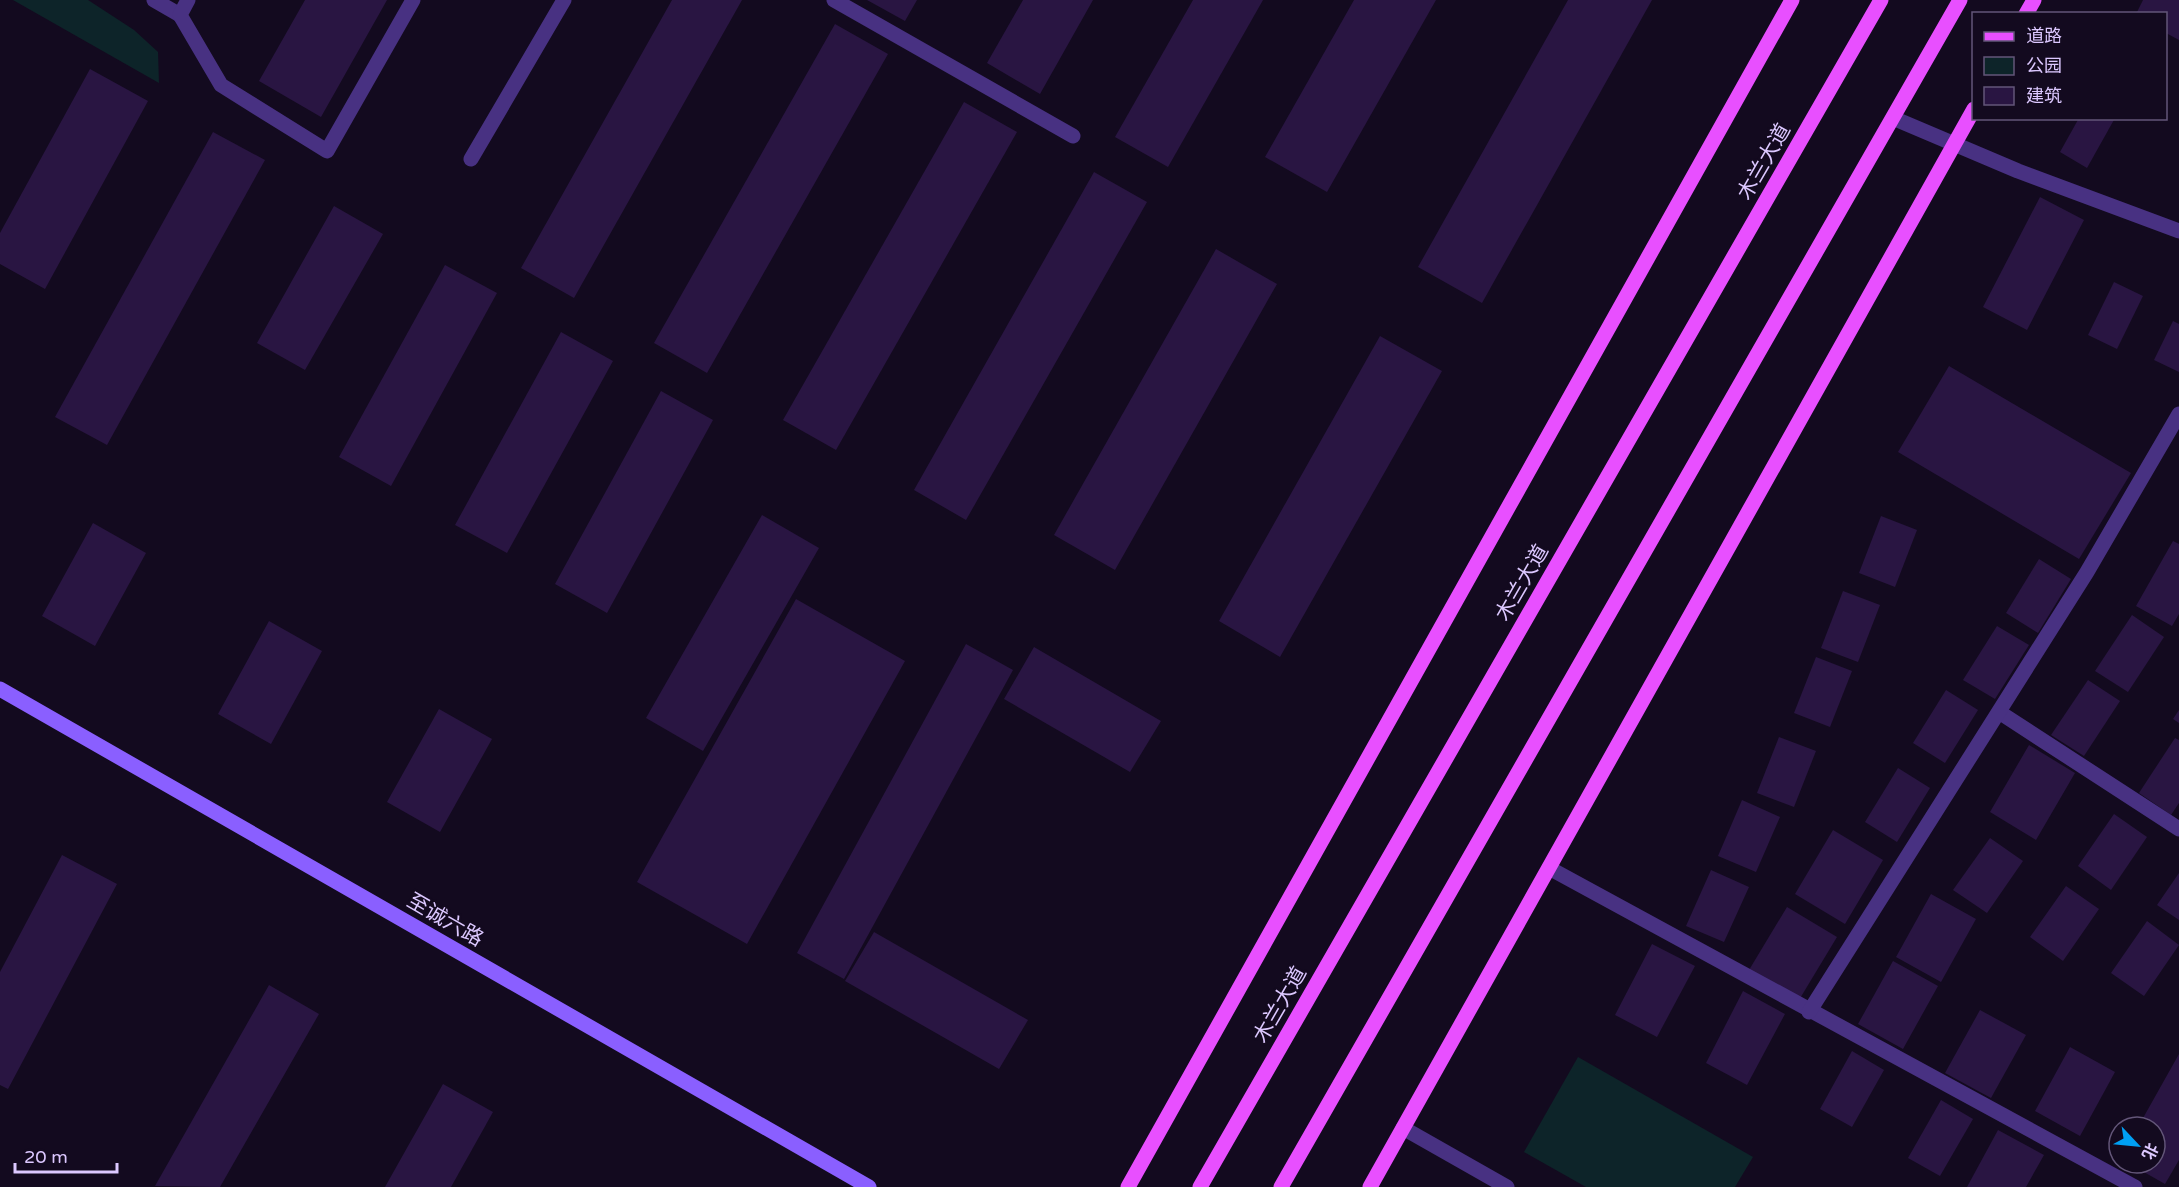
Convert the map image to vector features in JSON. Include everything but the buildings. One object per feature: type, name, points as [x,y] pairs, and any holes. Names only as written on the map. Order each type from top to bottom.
[{"type":"main road","points":[[1128,1187],[1792,0]]},
{"type":"main road","name":"木兰大道","points":[[1200,1187],[1881,0]]},
{"type":"main road","points":[[1281,1187],[1960,0]]},
{"type":"main road","points":[[1370,1187],[1972,113]]},
{"type":"street","name":"至诚六路","points":[[0,689],[870,1187]]},
{"type":"lane","points":[[154,0],[180,15],[221,85],[327,151],[413,0]]},
{"type":"lane","points":[[180,15],[188,0]]},
{"type":"lane","points":[[471,159],[564,0]]},
{"type":"lane","points":[[834,0],[1073,136]]},
{"type":"lane","points":[[1893,118],[1954,145],[2179,231]]},
{"type":"lane","points":[[1809,1012],[2087,572],[2179,414]]},
{"type":"lane","points":[[1999,712],[2179,829]]},
{"type":"lane","points":[[1549,868],[1809,1012],[2135,1187]]},
{"type":"lane","points":[[1403,1128],[1507,1187]]},
{"type":"green space","points":[[13,0],[88,0],[134,30],[158,52],[159,83]]},
{"type":"green space","points":[[1578,1057],[1753,1157],[1735,1187],[1586,1187],[1524,1152]]}]
